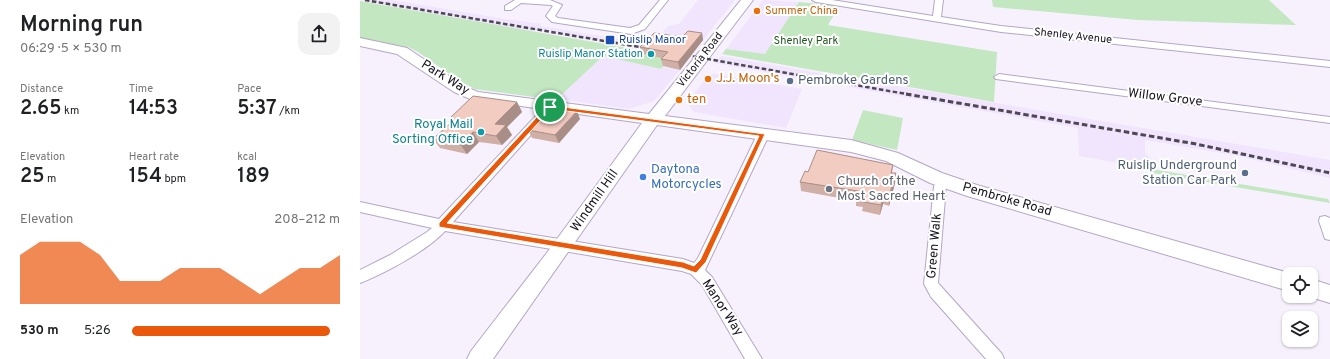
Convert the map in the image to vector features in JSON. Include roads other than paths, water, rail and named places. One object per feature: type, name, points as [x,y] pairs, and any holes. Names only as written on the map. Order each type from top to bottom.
[{"type":"street","points":[[508,8],[516,0],[558,4],[550,16],[555,20],[631,31],[639,30],[664,0]]},
{"type":"street","name":"Victoria Road","points":[[652,120],[747,0]]},
{"type":"street","name":"Shenley Avenue","points":[[816,0],[845,2],[1001,29],[1330,64]]},
{"type":"street","points":[[937,19],[939,0]]},
{"type":"street","points":[[647,20],[657,21]]},
{"type":"street","name":"Park Way","points":[[360,43],[402,51],[466,93],[550,107],[652,120]]},
{"type":"street","name":"Willow Grove","points":[[999,77],[1330,120]]},
{"type":"street","points":[[360,277],[395,259],[432,236],[550,107]]},
{"type":"street","name":"Pembroke Road","points":[[652,120],[851,146],[899,159],[943,181],[973,191],[1282,280]]},
{"type":"street","name":"Windmill Hill","points":[[479,359],[564,245],[652,120]]},
{"type":"street","points":[[696,270],[702,262],[763,135]]},
{"type":"street","name":"Green Walk","points":[[943,181],[940,186],[930,276],[931,284],[936,293],[996,359]]},
{"type":"street","name":"Manor Way","points":[[360,207],[442,225],[683,265],[696,270],[707,281],[754,359]]},
{"type":"street","points":[[1325,222],[1330,235]]},
{"type":"street","points":[[1318,290],[1330,294]]},
{"type":"railway","points":[[365,0],[651,49]]},
{"type":"railway","points":[[679,54],[912,95]]},
{"type":"railway","points":[[906,94],[1196,144],[1330,173]]},
{"type":"place","name":"Summer China","points":[[757,11]]},
{"type":"place","name":"Ruislip Manor","points":[[610,40]]},
{"type":"place","name":"Ruislip Manor Station","points":[[651,54]]},
{"type":"place","name":"J.J. Moon's","points":[[708,79]]},
{"type":"place","name":"Pembroke Gardens","points":[[790,81]]},
{"type":"place","name":"ten","points":[[679,100]]},
{"type":"place","name":"Royal Mail Sorting Office","points":[[481,132]]},
{"type":"place","name":"Ruislip Underground Station Car Park","points":[[1245,173]]},
{"type":"place","name":"Daytona Motorcycles","points":[[643,177]]},
{"type":"place","name":"Church of the Most Sacred Heart","points":[[829,189]]},
{"type":"park label","name":"Shenley Park","points":[[806,41]]}]
